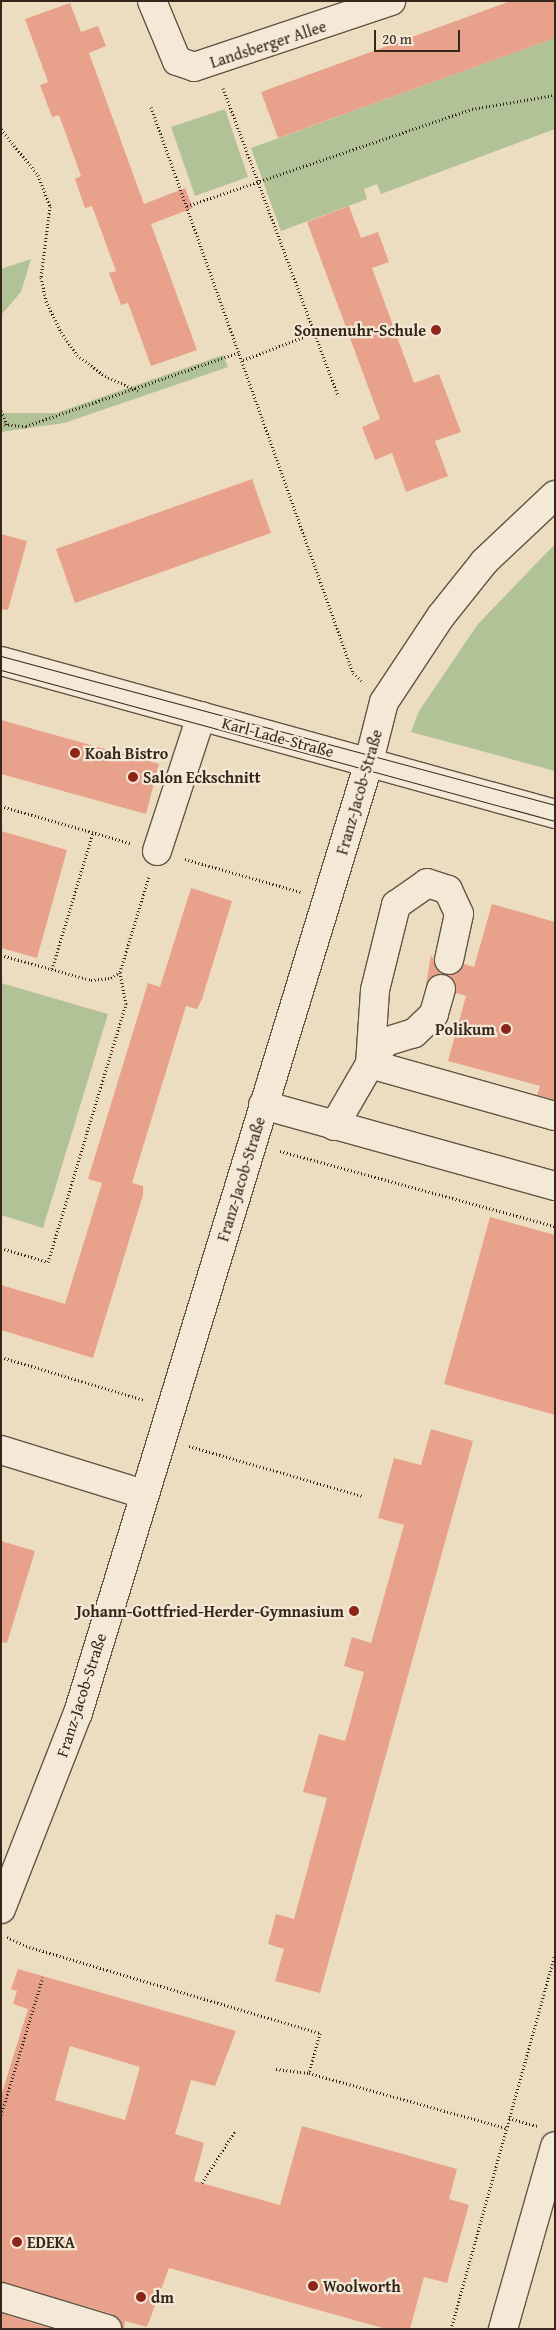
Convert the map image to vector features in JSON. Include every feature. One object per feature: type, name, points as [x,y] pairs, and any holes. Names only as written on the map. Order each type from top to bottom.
[{"type":"street","name":"Landsberger Allee","points":[[152,1],[177,61],[194,67],[391,1]]},
{"type":"street","name":"Franz-Jacob-Straße","points":[[1,1909],[78,1713],[160,1438],[368,762],[384,702],[441,616],[485,562],[555,495]]},
{"type":"street","name":"Karl-Lade-Straße","points":[[1,661],[555,814]]},
{"type":"street","points":[[157,851],[201,716]]},
{"type":"street","points":[[370,1064],[375,990],[396,905],[427,884],[448,890],[459,914],[449,960]]},
{"type":"street","points":[[334,1126],[385,1042],[414,1033],[434,1014],[441,989]]},
{"type":"street","points":[[370,1064],[555,1116]]},
{"type":"street","points":[[263,1106],[555,1186]]},
{"type":"street","points":[[1,1450],[143,1494]]},
{"type":"street","points":[[503,2329],[551,2138]]},
{"type":"street","points":[[1,2297],[107,2329]]},
{"type":"path","points":[[221,82],[338,396]]},
{"type":"path","points":[[187,206],[472,109],[555,95]]},
{"type":"path","points":[[151,107],[354,672],[384,702]]},
{"type":"path","points":[[1,128],[38,175],[50,206],[41,277],[60,332],[77,355],[98,371],[138,391]]},
{"type":"path","points":[[243,360],[314,333]]},
{"type":"path","points":[[1,424],[26,426],[138,391],[240,352]]},
{"type":"path","points":[[1,411],[8,426]]},
{"type":"path","points":[[52,969],[93,832]]},
{"type":"path","points":[[1,1248],[48,1262],[126,1004],[120,972],[157,851]]},
{"type":"path","points":[[1,955],[91,980],[120,972]]},
{"type":"path","points":[[252,1143],[555,1226]]},
{"type":"path","points":[[1,1357],[170,1408]]},
{"type":"path","points":[[160,1438],[362,1496]]},
{"type":"path","points":[[1,1934],[26,1946],[320,2033],[309,2073]]},
{"type":"path","points":[[451,2329],[555,1954]]},
{"type":"path","points":[[1,2115],[43,1977]]},
{"type":"path","points":[[276,2069],[309,2073],[506,2128]]},
{"type":"path","points":[[509,2118],[551,2138]]},
{"type":"path","points":[[202,2183],[235,2131]]},
{"type":"green space","points":[[555,38],[555,129],[381,194],[377,184],[364,189],[367,199],[281,231],[251,148]]},
{"type":"green space","points":[[225,109],[248,177],[195,196],[171,127]]},
{"type":"green space","points":[[31,259],[21,292],[1,315],[1,269]]},
{"type":"green space","points":[[223,355],[228,367],[64,423],[1,432],[1,413],[56,413]]},
{"type":"green space","points":[[555,544],[555,771],[411,732],[419,711],[478,624]]},
{"type":"green space","points":[[1,983],[108,1014],[43,1228],[1,1215]]},
{"type":"building","points":[[511,1],[555,1],[555,38],[278,138],[261,92]]},
{"type":"building","points":[[70,3],[81,32],[98,26],[106,46],[89,53],[144,204],[185,188],[193,208],[151,224],[197,350],[151,366],[128,303],[121,305],[109,273],[116,271],[92,206],[85,208],[75,179],[81,176],[59,115],[52,117],[40,85],[48,82],[25,19]]},
{"type":"building","points":[[349,206],[361,238],[378,232],[389,262],[372,268],[414,383],[439,374],[461,432],[435,441],[448,476],[406,492],[392,453],[375,460],[362,427],[380,419],[307,222]]},
{"type":"building","points":[[252,479],[271,533],[75,603],[56,549]]},
{"type":"building","points":[[1,534],[27,541],[8,610],[1,609]]},
{"type":"building","points":[[1,720],[159,764],[146,814],[1,774]]},
{"type":"building","points":[[1,831],[67,850],[37,958],[1,948]]},
{"type":"building","points":[[191,888],[232,901],[202,999],[197,1009],[186,1006],[132,1183],[143,1186],[143,1195],[93,1358],[1,1330],[1,1285],[65,1304],[102,1183],[88,1179],[148,983],[160,987]]},
{"type":"building","name":"Polikum","points":[[492,904],[555,922],[555,1100],[537,1095],[540,1086],[448,1061],[466,996],[456,993],[456,985],[448,975],[464,964],[474,967]]},
{"type":"building","points":[[431,955],[443,974],[430,978],[426,985]]},
{"type":"building","points":[[490,1217],[555,1235],[555,1415],[444,1384]]},
{"type":"building","points":[[431,1429],[473,1441],[320,1993],[275,1981],[284,1949],[268,1944],[276,1914],[294,1919],[327,1798],[303,1792],[319,1734],[345,1741],[364,1672],[344,1666],[352,1637],[371,1643],[404,1525],[378,1518],[394,1458],[421,1465]]},
{"type":"building","points":[[1,1541],[35,1551],[7,1643],[1,1642]]},
{"type":"building","points":[[18,1969],[236,2031],[215,2086],[191,2080],[175,2134],[204,2143],[194,2181],[280,2205],[302,2126],[457,2169],[449,2199],[469,2205],[447,2283],[424,2277],[410,2329],[386,2329],[169,2268],[147,2327],[125,2321],[124,2329],[112,2314],[1,2282],[1,2096],[28,2009],[13,2004],[17,1991],[11,1989]],"holes":[[[70,2046],[140,2067],[125,2120],[55,2100]]]},
{"type":"building","points":[[1,2313],[52,2329],[1,2329]]},
{"type":"tram line","points":[[1,656],[555,805]]},
{"type":"tram line","points":[[1,670],[555,821]]},
{"type":"place","name":"Sonnenuhr-Schule","points":[[436,330]]},
{"type":"place","name":"Koah Bistro","points":[[75,753]]},
{"type":"place","name":"Salon Eckschnitt","points":[[133,777]]},
{"type":"place","name":"Polikum","points":[[506,1029]]},
{"type":"place","name":"Johann-Gottfried-Herder-Gymnasium","points":[[354,1611]]},
{"type":"place","name":"EDEKA","points":[[17,2242]]},
{"type":"place","name":"Woolworth","points":[[313,2286]]},
{"type":"place","name":"dm","points":[[141,2297]]}]
